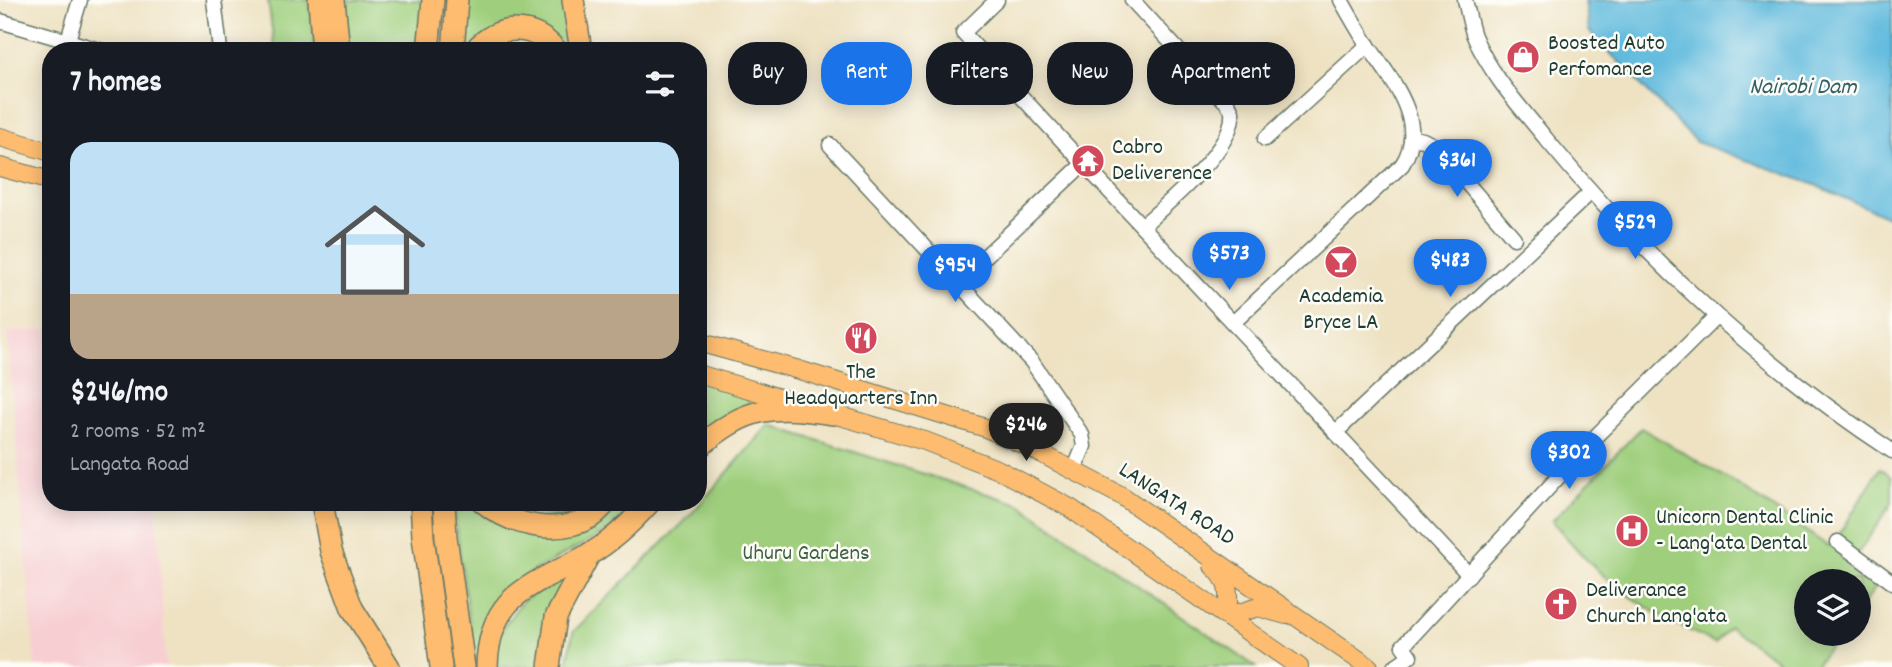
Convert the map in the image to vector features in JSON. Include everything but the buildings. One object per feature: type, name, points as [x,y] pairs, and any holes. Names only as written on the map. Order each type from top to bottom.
[{"type":"highway","points":[[319,0],[322,42]]},
{"type":"highway","points":[[334,0],[338,42]]},
{"type":"highway","points":[[429,42],[433,0]]},
{"type":"highway","points":[[454,42],[457,0]]},
{"type":"highway","points":[[573,0],[580,42]]},
{"type":"highway","points":[[484,42],[491,36],[515,29],[541,36],[547,42]]},
{"type":"highway","points":[[707,441],[728,425],[766,410],[789,408],[834,414]]},
{"type":"highway","points":[[324,511],[331,551],[352,608],[389,667]]},
{"type":"highway","points":[[422,511],[442,667]]},
{"type":"highway","points":[[445,511],[464,667]]},
{"type":"highway","points":[[495,511],[509,518],[550,528],[592,516],[597,511]]},
{"type":"highway","points":[[549,667],[556,617],[599,547],[610,511]]},
{"type":"highway","points":[[486,667],[487,645],[502,610],[516,595],[537,580],[599,547],[640,511]]},
{"type":"main road","points":[[0,137],[42,149]]},
{"type":"main road","points":[[0,167],[42,179]]},
{"type":"main road","name":"LANGATA ROAD","points":[[707,345],[986,428],[1074,470],[1122,496],[1369,667]]},
{"type":"main road","points":[[707,377],[925,441],[999,470],[1070,508],[1299,667]]},
{"type":"main road","points":[[1122,496],[1224,576],[1230,594],[1227,617]]},
{"type":"main road","points":[[1227,617],[1258,607],[1269,609],[1340,647]]},
{"type":"street","points":[[68,40],[80,0]]},
{"type":"street","points":[[214,0],[219,42]]},
{"type":"street","points":[[997,0],[963,33],[1469,575]]},
{"type":"street","points":[[1132,0],[1231,107],[1232,113],[1226,137],[1212,158],[1142,226]]},
{"type":"street","points":[[1234,322],[1402,164],[1410,151],[1410,122],[1399,91],[1341,0]]},
{"type":"street","points":[[1465,0],[1475,36],[1513,98],[1590,193],[1716,317],[1829,408],[1892,450]]},
{"type":"street","points":[[0,21],[74,42]]},
{"type":"street","points":[[1265,139],[1368,45]]},
{"type":"street","points":[[1412,138],[1435,146],[1514,238]]},
{"type":"street","points":[[830,145],[1032,362],[1082,435],[1084,446],[1074,470]]},
{"type":"street","points":[[958,282],[1083,164]]},
{"type":"street","points":[[1335,433],[1590,193]]},
{"type":"street","points":[[1403,646],[1598,434],[1716,317]]},
{"type":"street","points":[[1838,542],[1892,582]]},
{"type":"street","points":[[1394,667],[1410,656],[1403,646]]},
{"type":"street","points":[[1403,646],[1414,659],[1409,667]]},
{"type":"shaded area","points":[[42,330],[42,511],[157,511],[166,667],[35,667],[7,332]]},
{"type":"green space","points":[[268,0],[309,0],[313,42],[274,42]]},
{"type":"green space","points":[[341,0],[426,0],[423,42],[344,42]]},
{"type":"green space","points":[[468,0],[566,0],[574,42],[554,42],[544,30],[497,42],[463,42]]},
{"type":"green space","points":[[707,381],[778,402],[707,435]]},
{"type":"green space","name":"Uhuru Gardens","points":[[769,425],[1019,504],[1256,667],[567,667],[573,632],[694,511],[707,511],[707,496]]},
{"type":"green space","points":[[1641,428],[1740,486],[1828,546],[1835,541],[1880,468],[1892,477],[1892,503],[1852,562],[1861,569],[1794,569],[1794,646],[1831,646],[1814,667],[1787,667],[1729,627],[1715,643],[1666,618],[1635,600],[1606,578],[1552,521]]},
{"type":"green space","points":[[454,511],[488,511],[502,522],[631,511],[609,530],[530,573],[496,602],[484,626],[475,667]]},
{"type":"green space","points":[[524,511],[578,511],[560,516]]},
{"type":"green space","points":[[574,571],[540,667],[494,667],[497,636],[522,601]]},
{"type":"green space","points":[[1871,577],[1879,583],[1871,594]]},
{"type":"water","name":"Nairobi Dam","points":[[1585,0],[1892,0],[1892,219],[1813,184],[1696,142],[1589,31]]},
{"type":"place","name":"Boosted Auto Perfomance","points":[[1523,57]]},
{"type":"place","name":"Cabro Deliverence","points":[[1088,161]]},
{"type":"place","name":"Academia Bryce LA","points":[[1341,262]]},
{"type":"place","name":"The Headquarters Inn","points":[[861,338]]},
{"type":"place","name":"Unicorn Dental Clinic - Lang'ata Dental","points":[[1632,531]]},
{"type":"place","name":"Deliverance Church Lang'ata","points":[[1561,604]]}]
